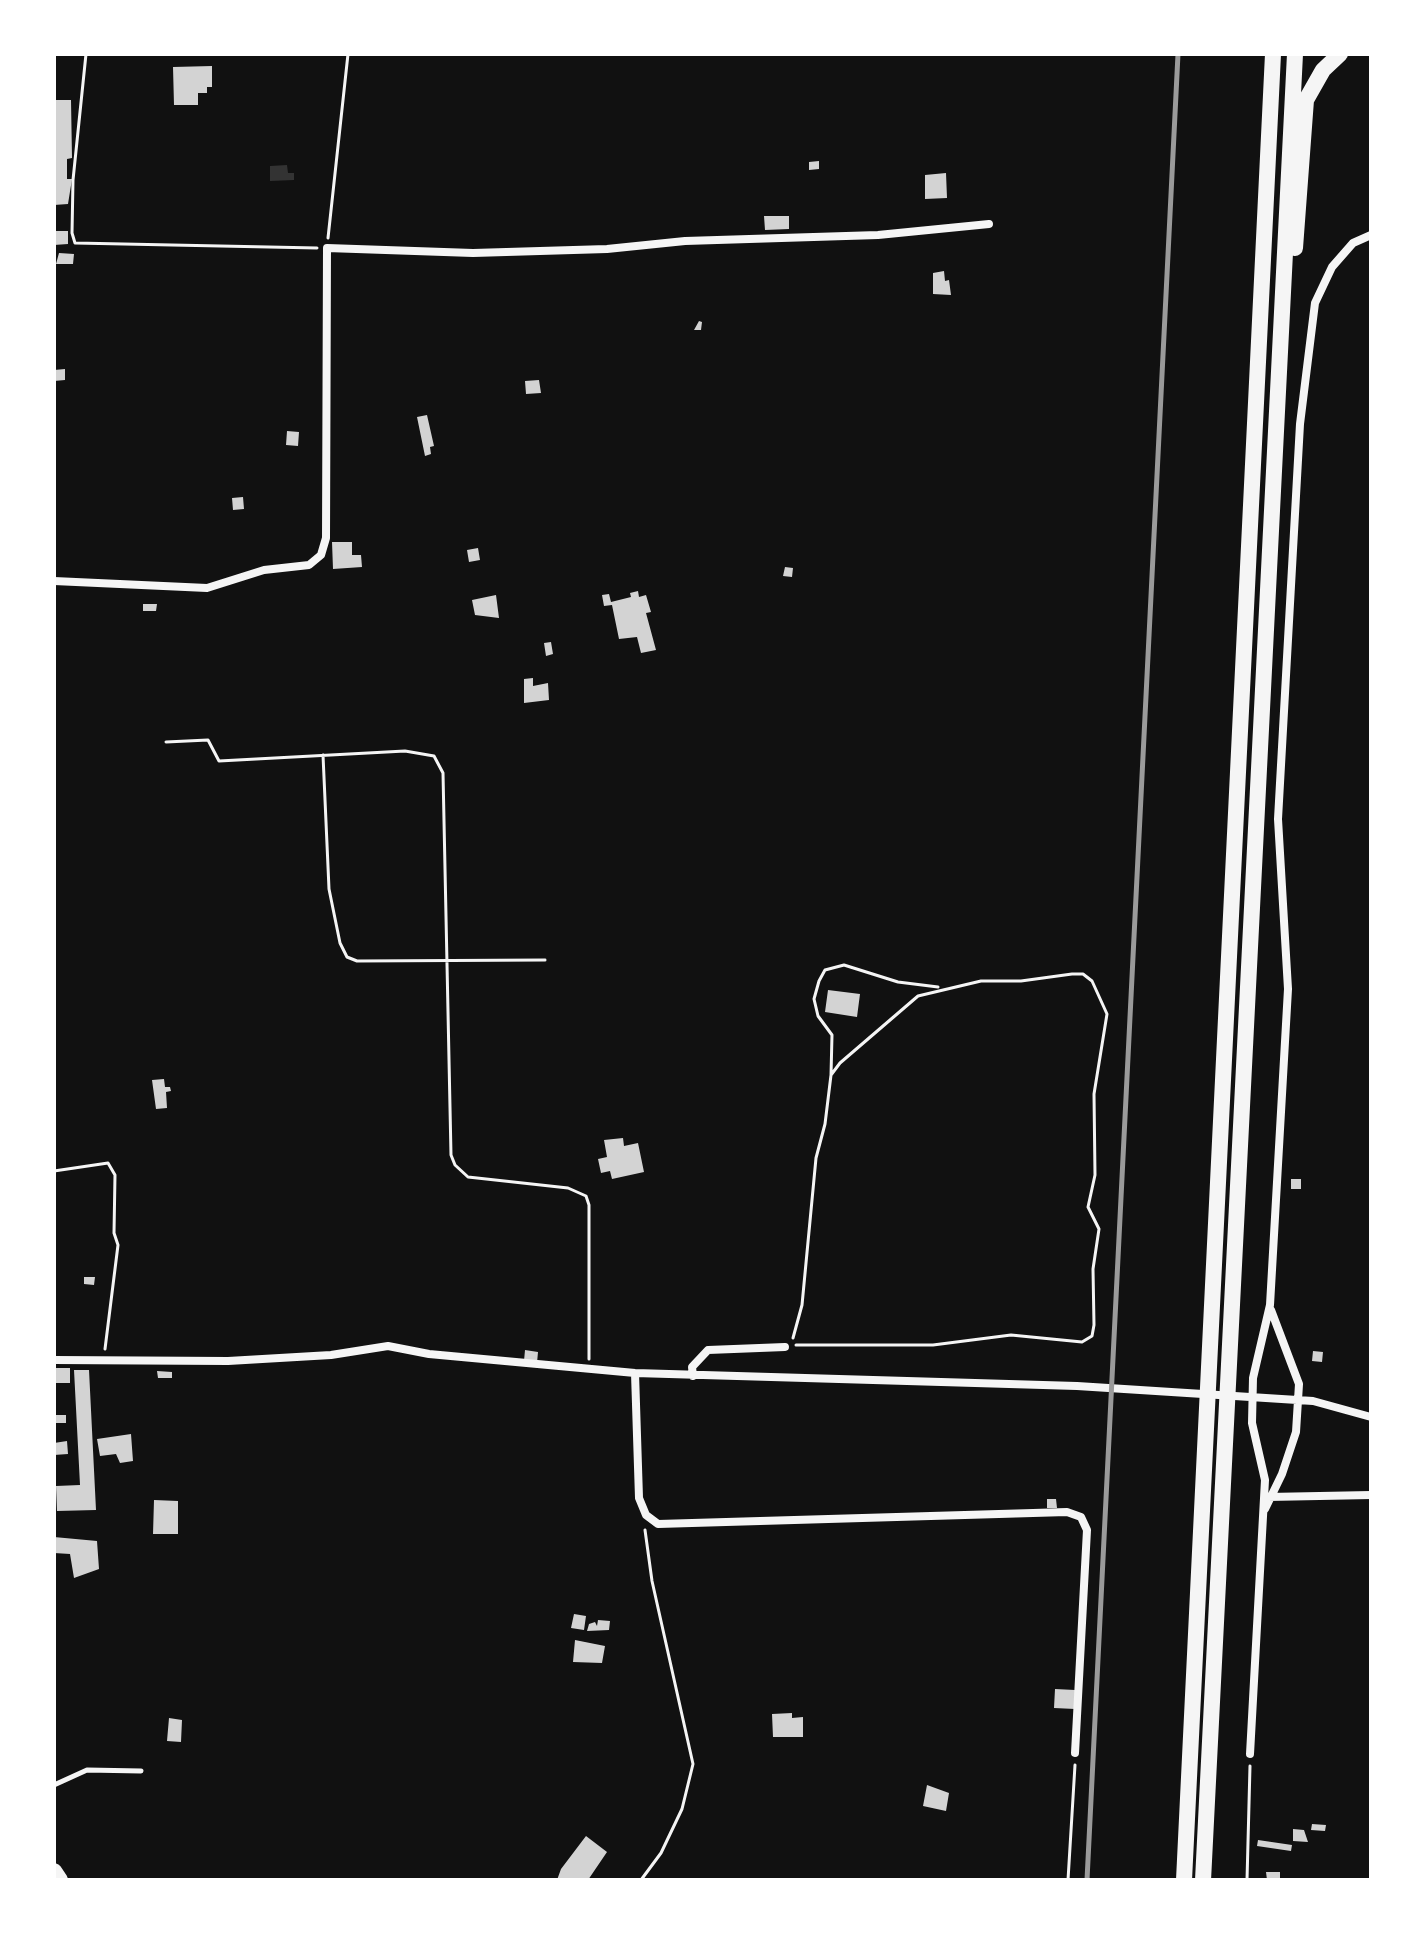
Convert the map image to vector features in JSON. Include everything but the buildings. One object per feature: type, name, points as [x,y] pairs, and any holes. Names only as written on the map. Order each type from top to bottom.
[{"type":"highway","points":[[1184,1880],[1273,54]]},
{"type":"highway","points":[[1203,1880],[1295,54]]},
{"type":"highway","points":[[1283,321],[1299,222],[1306,100],[1323,70],[1340,54]]},
{"type":"highway","points":[[54,1871],[60,1880]]},
{"type":"street","points":[[54,581],[207,588],[264,570],[309,565],[321,555],[326,538],[327,248],[473,253],[607,249],[685,241],[878,235],[989,224]]},
{"type":"street","points":[[1266,1498],[1252,1423],[1253,1378],[1270,1305],[1288,989],[1278,819],[1300,424],[1315,303],[1332,267],[1353,243],[1371,235]]},
{"type":"street","points":[[1250,1754],[1260,1521],[1266,1498],[1296,1432],[1299,1384],[1278,1336],[1270,1305]]},
{"type":"street","points":[[54,1360],[228,1361],[331,1355],[388,1346],[429,1354],[635,1373],[1077,1386],[1313,1401],[1371,1417]]},
{"type":"street","points":[[693,1376],[692,1367],[708,1350],[785,1347]]},
{"type":"street","points":[[635,1373],[641,1503],[651,1521],[658,1524],[1076,1513],[1087,1524],[1087,1530],[1075,1753]]},
{"type":"street","points":[[1266,1498],[1371,1495]]},
{"type":"lane","points":[[54,1785],[87,1770],[141,1771]]},
{"type":"path","points":[[86,54],[73,180],[72,233],[75,243],[327,248],[348,54]]},
{"type":"path","points":[[166,742],[208,740],[219,761],[426,752],[439,764],[443,773],[451,1155],[455,1165],[468,1177],[568,1188],[586,1196],[589,1205],[589,1369]]},
{"type":"path","points":[[323,755],[329,889],[343,951],[357,961],[545,960]]},
{"type":"path","points":[[831,1075],[840,1063],[918,996],[981,981],[1083,974],[1098,989],[1107,1014],[1094,1094],[1095,1175],[1088,1207],[1090,1217],[1099,1229],[1093,1269],[1092,1336],[1082,1342],[1011,1335],[933,1345],[814,1343],[785,1346],[798,1331],[816,1158],[824,1132],[831,1075],[832,1035],[818,1016],[814,999],[825,970],[844,965],[898,982],[943,988]]},
{"type":"path","points":[[54,1171],[108,1163],[115,1175],[114,1233],[118,1245],[104,1358]]},
{"type":"path","points":[[641,1503],[652,1581],[693,1764],[682,1809],[661,1853],[641,1880]]},
{"type":"path","points":[[1068,1880],[1075,1753]]},
{"type":"path","points":[[1247,1880],[1250,1754]]},
{"type":"shaded area","points":[[287,165],[288,173],[294,173],[294,180],[270,181],[270,166]]},
{"type":"railway","points":[[1087,1880],[1178,54]]}]
